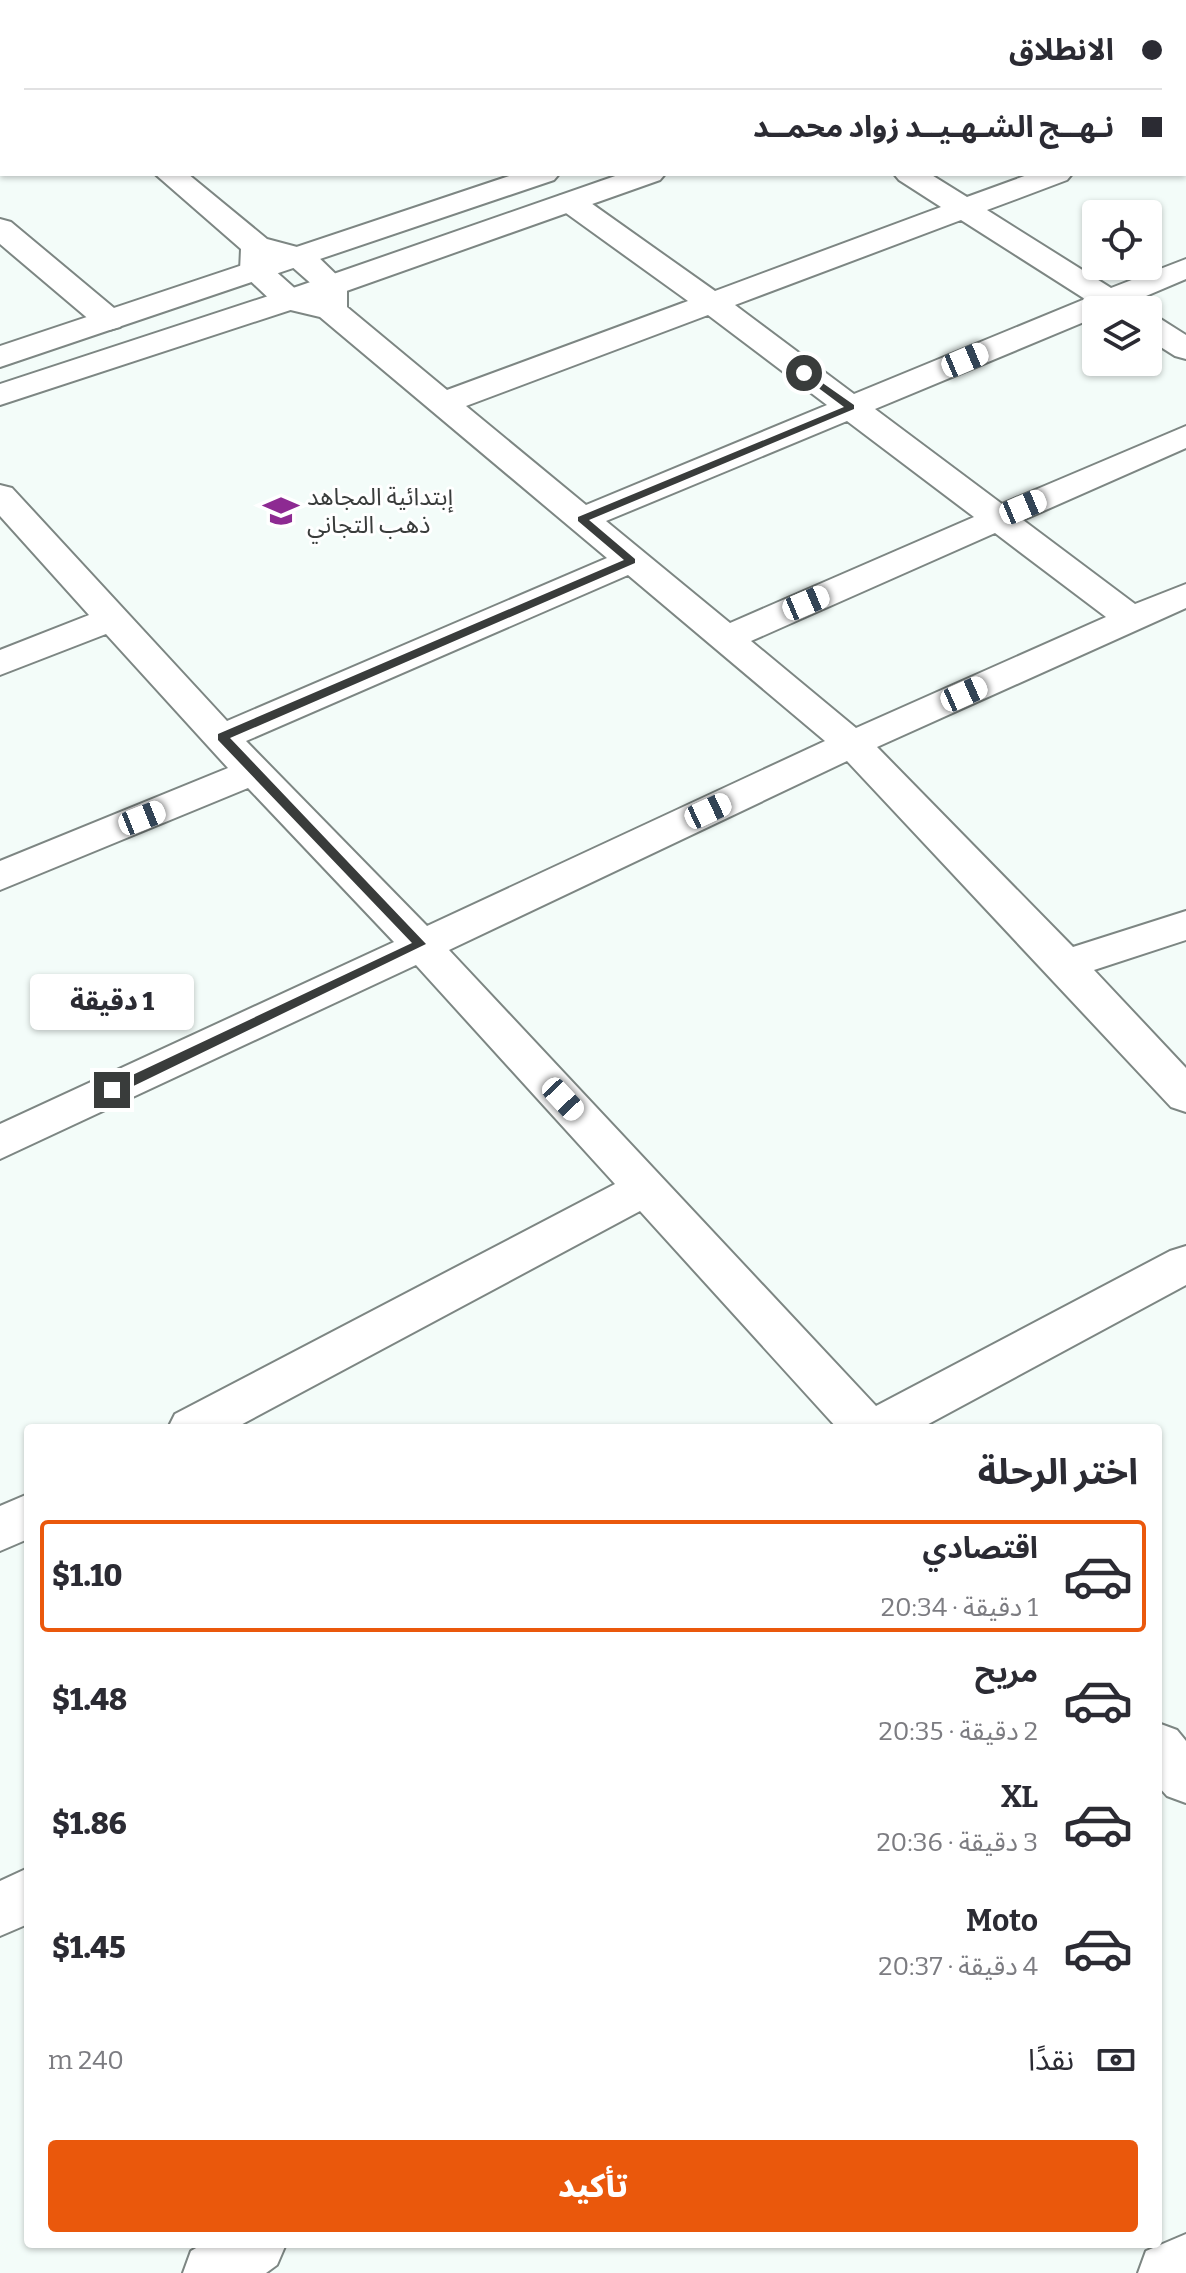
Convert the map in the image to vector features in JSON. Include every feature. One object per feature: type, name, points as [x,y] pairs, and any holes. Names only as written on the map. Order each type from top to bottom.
[{"type":"street","points":[[172,176],[256,259],[289,300]]},
{"type":"street","points":[[0,357],[109,320],[256,259],[301,258],[538,176]]},
{"type":"street","points":[[0,395],[289,300],[331,298],[570,202],[644,176]]},
{"type":"street","points":[[912,176],[1102,296]]},
{"type":"street","points":[[443,403],[1052,176]]},
{"type":"street","points":[[570,202],[712,303],[1132,619]]},
{"type":"street","points":[[2,231],[109,320]]},
{"type":"street","points":[[301,258],[331,298],[443,403],[852,744],[1186,1096]]},
{"type":"street","points":[[1133,296],[1186,268]]},
{"type":"street","points":[[582,519],[851,407],[1082,318]]},
{"type":"street","points":[[1162,334],[1186,349]]},
{"type":"street","points":[[725,639],[1186,436]]},
{"type":"street","points":[[0,495],[863,1424]]},
{"type":"street","points":[[222,737],[631,561]]},
{"type":"street","points":[[0,1143],[852,744],[1186,595]]},
{"type":"street","points":[[0,663],[112,619]]},
{"type":"street","points":[[0,876],[255,771]]},
{"type":"street","points":[[1065,965],[1186,925]]},
{"type":"street","points":[[200,1424],[645,1188]]},
{"type":"street","points":[[886,1424],[1186,1264]]},
{"type":"street","points":[[0,1530],[24,1517]]},
{"type":"street","points":[[1162,1752],[1186,1779]]},
{"type":"street","points":[[0,1910],[24,1896]]},
{"type":"street","points":[[213,2273],[250,2248]]},
{"type":"street","points":[[1168,2273],[1186,2264]]},
{"type":"place","name":"إبتدائية المجاهد ذهب التجاني","points":[[281,511]]},
{"type":"route","points":[[112,1090],[420,944],[222,737],[631,561],[582,519],[851,407],[804,373]]}]
